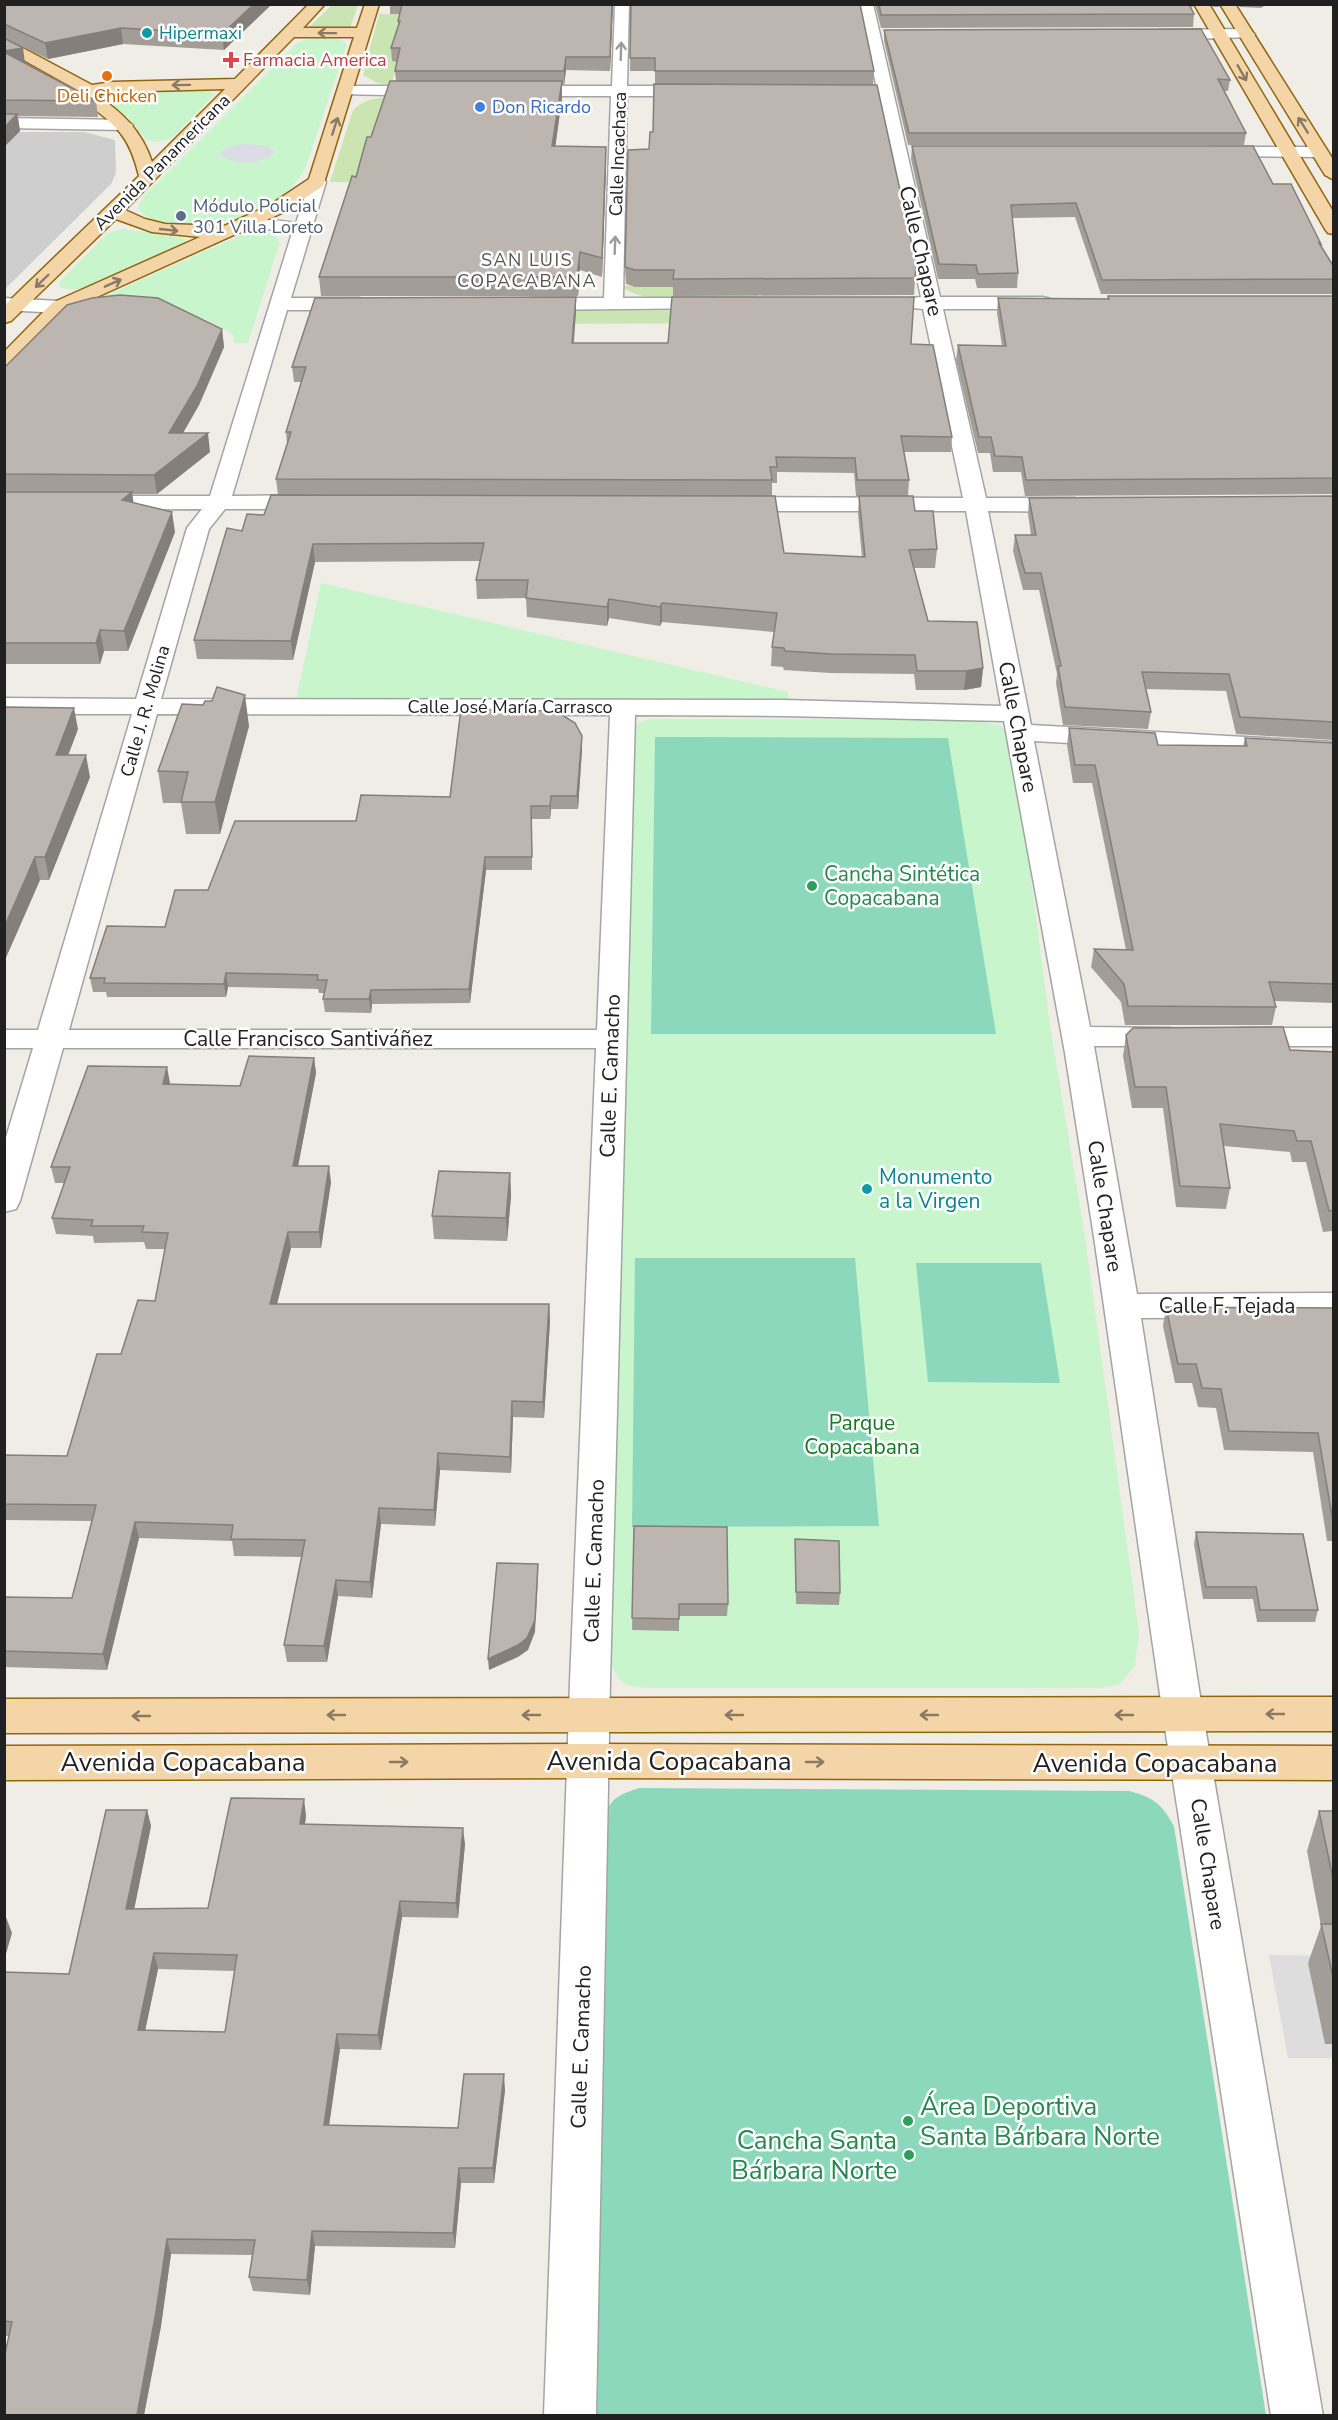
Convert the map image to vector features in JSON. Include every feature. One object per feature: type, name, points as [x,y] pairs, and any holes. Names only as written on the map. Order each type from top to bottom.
[{"type":"main road","name":"Avenida Panamericana","points":[[9,309],[114,211],[318,4]]},
{"type":"main road","points":[[4,364],[59,307],[237,228],[276,209],[317,182],[372,4]]},
{"type":"main road","points":[[1201,4],[1334,229]]},
{"type":"main road","points":[[1227,4],[1334,174]]},
{"type":"main road","points":[[291,32],[363,33]]},
{"type":"main road","points":[[4,42],[90,90],[112,87],[239,84]]},
{"type":"main road","points":[[90,90],[87,96],[106,108],[125,125],[143,156],[148,177]]},
{"type":"main road","points":[[114,211],[149,227],[184,231],[237,228]]},
{"type":"main road","name":"Avenida Copacabana","points":[[4,1716],[1334,1714]]},
{"type":"main road","name":"Avenida Copacabana","points":[[4,1763],[589,1761],[1334,1763]]},
{"type":"street","name":"Calle Incachaca","points":[[613,304],[622,4]]},
{"type":"street","name":"Calle Chapare","points":[[866,4],[880,35],[879,92],[905,152],[933,303],[976,505],[1077,1036],[1183,1715],[1297,2415]]},
{"type":"street","points":[[1148,35],[1247,34]]},
{"type":"street","points":[[347,91],[443,91]]},
{"type":"street","points":[[502,91],[712,91]]},
{"type":"street","points":[[4,123],[125,125]]},
{"type":"street","points":[[1194,152],[1319,152]]},
{"type":"street","name":"Calle J. R. Molina","points":[[4,1201],[198,528],[219,502],[317,182]]},
{"type":"street","points":[[237,228],[267,225],[303,229]]},
{"type":"street","points":[[897,303],[1062,303]]},
{"type":"street","points":[[279,304],[375,304]]},
{"type":"street","points":[[506,304],[731,304]]},
{"type":"street","points":[[9,309],[59,307]]},
{"type":"street","points":[[4,503],[337,502]]},
{"type":"street","points":[[716,504],[1095,504]]},
{"type":"street","name":"Calle José María Carrasco","points":[[4,706],[623,707],[1018,723],[1334,750]]},
{"type":"street","name":"Calle E. Camacho","points":[[570,2415],[623,707]]},
{"type":"street","points":[[1077,1036],[1334,1037]]},
{"type":"street","name":"Calle Francisco Santiváñez","points":[[4,1039],[611,1039]]},
{"type":"street","name":"Calle F. Tejada","points":[[1120,1306],[1334,1305]]},
{"type":"shaded area","points":[[6,132],[84,132],[115,140],[116,173],[111,184],[5,289]]},
{"type":"shaded area","points":[[243,144],[268,146],[275,152],[269,158],[254,162],[235,162],[220,155],[228,147]]},
{"type":"shaded area","points":[[1269,1955],[1333,1956],[1333,2058],[1288,2058]]},
{"type":"green space","points":[[332,5],[358,5],[350,28],[309,27]]},
{"type":"green space","points":[[379,14],[412,14],[391,85],[377,83],[363,75]]},
{"type":"green space","points":[[326,37],[341,40],[347,44],[305,169],[294,185],[264,208],[227,221],[189,225],[161,222],[141,212],[138,208],[143,197],[297,43]]},
{"type":"green space","points":[[204,88],[215,94],[171,139],[156,142],[146,140],[128,117],[99,96],[109,91]]},
{"type":"green space","points":[[393,97],[369,182],[330,182],[353,110],[372,99]]},
{"type":"green space","points":[[122,229],[189,240],[185,244],[86,287],[73,290],[59,287],[60,281],[108,233]]},
{"type":"green space","points":[[264,232],[275,235],[280,242],[248,343],[234,343],[233,335],[219,326],[187,313],[98,299],[241,235]]},
{"type":"green space","points":[[622,286],[757,286],[758,299],[666,299],[632,293]]},
{"type":"green space","points":[[778,310],[779,323],[470,324],[472,311]]},
{"type":"green space","points":[[321,583],[788,692],[789,700],[296,700]]},
{"type":"green space","name":"Parque Copacabana","points":[[649,719],[973,720],[999,725],[1013,737],[1050,1026],[1085,1237],[1139,1633],[1135,1666],[1119,1685],[1100,1688],[650,1688],[626,1684],[615,1672],[607,1655],[633,729],[635,724]]},
{"type":"green space","name":"Cancha Sintética Copacabana","points":[[655,737],[948,738],[996,1034],[651,1034]]},
{"type":"green space","points":[[635,1258],[855,1258],[879,1526],[632,1527]]},
{"type":"green space","points":[[916,1263],[1041,1263],[1060,1383],[928,1382]]},
{"type":"green space","name":"Área Deportiva Santa Bárbara Norte","points":[[639,1788],[1129,1791],[1151,1799],[1161,1807],[1174,1826],[1266,2415],[589,2416],[603,1822],[608,1808],[615,1799]]},
{"type":"building","name":"Hipermaxi","points":[[4,4],[254,4],[222,34],[121,28],[45,43],[4,24]]},
{"type":"building","points":[[402,4],[612,4],[610,57],[566,57],[564,71],[395,71],[400,48],[391,48],[400,21],[398,21]]},
{"type":"building","points":[[631,4],[860,4],[874,71],[655,71],[655,58],[630,58]]},
{"type":"building","points":[[879,4],[1189,4],[1194,14],[881,15]]},
{"type":"building","points":[[1201,29],[1230,80],[1218,79],[1246,133],[909,133],[884,30]]},
{"type":"building","points":[[4,38],[23,48],[4,51]]},
{"type":"building","points":[[4,52],[96,101],[4,100]]},
{"type":"building","points":[[390,81],[562,81],[552,146],[606,147],[602,258],[580,252],[577,277],[319,277],[352,176],[356,177],[367,137],[371,137]]},
{"type":"building","points":[[654,84],[877,85],[916,263],[915,278],[673,279],[674,270],[635,270],[625,267],[628,150],[649,149],[650,132],[653,132]]},
{"type":"building","points":[[4,114],[17,114],[4,128]]},
{"type":"building","points":[[912,146],[1253,146],[1273,184],[1291,184],[1321,244],[1319,243],[1334,267],[1334,279],[1102,280],[1076,203],[1011,205],[1018,273],[978,274],[976,265],[939,264]]},
{"type":"building","points":[[120,295],[158,298],[222,329],[197,386],[169,433],[208,433],[154,475],[4,474],[4,368],[67,305],[92,298]]},
{"type":"building","points":[[1108,296],[1334,296],[1334,478],[1026,480],[1022,457],[995,456],[991,437],[979,437],[958,345],[1006,346],[998,298],[1109,299]]},
{"type":"building","points":[[576,297],[572,343],[668,343],[672,297],[914,297],[911,344],[933,345],[952,437],[901,436],[909,480],[857,480],[855,458],[776,457],[777,467],[770,467],[772,480],[276,479],[291,432],[286,432],[306,367],[292,367],[315,298]]},
{"type":"building","points":[[4,492],[132,492],[122,500],[172,512],[124,631],[100,630],[96,643],[4,643]]},
{"type":"building","points":[[271,495],[775,496],[784,553],[865,557],[859,496],[913,496],[915,511],[933,511],[937,549],[909,550],[928,621],[977,622],[983,668],[966,671],[917,671],[915,655],[785,651],[784,648],[772,647],[777,613],[662,603],[660,607],[609,599],[607,607],[526,598],[528,580],[476,580],[484,543],[313,544],[291,641],[194,640],[227,528],[242,531],[247,514],[264,515]]},
{"type":"building","points":[[1334,496],[1334,722],[1240,717],[1229,674],[1142,672],[1151,712],[1065,707],[1058,666],[1061,666],[1041,573],[1025,573],[1015,535],[1036,535],[1029,498]]},
{"type":"building","points":[[217,687],[245,695],[215,802],[181,802],[188,772],[158,771],[182,704],[203,705],[205,701],[212,701]]},
{"type":"building","points":[[4,707],[74,708],[56,755],[86,755],[45,857],[35,857],[4,928]]},
{"type":"building","points":[[461,709],[556,711],[575,723],[582,736],[577,796],[551,796],[550,806],[531,806],[532,857],[485,857],[469,989],[371,990],[369,999],[323,999],[327,980],[317,980],[318,975],[226,973],[224,984],[104,983],[105,978],[90,978],[107,926],[165,927],[175,890],[208,890],[235,821],[356,821],[361,795],[450,797]]},
{"type":"building","points":[[1069,728],[1155,733],[1158,745],[1247,746],[1245,738],[1334,743],[1334,984],[1269,982],[1276,1007],[1128,1006],[1124,984],[1094,949],[1133,950],[1095,765],[1075,765]]},
{"type":"building","points":[[1283,1027],[1290,1050],[1334,1052],[1334,1210],[1329,1211],[1311,1141],[1297,1141],[1294,1131],[1220,1124],[1230,1188],[1180,1186],[1166,1087],[1135,1087],[1126,1035],[1133,1028]]},
{"type":"building","points":[[249,1056],[314,1058],[293,1166],[329,1166],[319,1232],[288,1232],[270,1304],[549,1304],[543,1402],[512,1401],[510,1457],[438,1453],[434,1510],[379,1508],[370,1582],[336,1580],[324,1646],[284,1645],[305,1540],[231,1539],[233,1525],[135,1522],[103,1654],[4,1651],[4,1597],[72,1598],[96,1505],[4,1504],[4,1455],[67,1456],[97,1354],[121,1354],[138,1300],[155,1301],[168,1233],[142,1232],[144,1226],[91,1226],[93,1220],[52,1218],[70,1167],[51,1167],[88,1066],[167,1067],[163,1084],[240,1086]]},
{"type":"building","points":[[439,1171],[510,1173],[506,1218],[432,1216]]},
{"type":"building","points":[[1166,1307],[1334,1308],[1334,1522],[1318,1433],[1229,1431],[1221,1389],[1202,1388],[1196,1364],[1178,1364]]},
{"type":"building","points":[[634,1526],[727,1527],[728,1604],[679,1604],[679,1619],[632,1618]]},
{"type":"building","points":[[1196,1532],[1303,1534],[1318,1610],[1260,1610],[1256,1587],[1206,1587]]},
{"type":"building","points":[[795,1539],[839,1541],[840,1593],[796,1592]]},
{"type":"building","points":[[497,1563],[538,1564],[535,1620],[527,1638],[518,1645],[488,1659]]},
{"type":"building","points":[[231,1798],[304,1799],[300,1824],[463,1828],[456,1903],[400,1901],[378,2035],[337,2034],[324,2125],[458,2128],[464,2074],[504,2074],[493,2168],[459,2168],[453,2233],[312,2231],[307,2280],[249,2277],[255,2240],[167,2239],[137,2415],[4,2415],[4,2358],[12,2322],[4,2321],[4,1972],[69,1974],[106,1810],[147,1810],[126,1909],[208,1908]],"holes":[[[154,1953],[237,1955],[225,2032],[138,2030]]]},
{"type":"building","points":[[1319,1811],[1334,1811],[1334,1884]]},
{"type":"building","points":[[1321,1924],[1334,1924],[1334,1981]]},
{"type":"place","name":"Hipermaxi","points":[[147,33]]},
{"type":"place","name":"Farmacia America","points":[[231,60]]},
{"type":"place","name":"Deli Chicken","points":[[107,76]]},
{"type":"place","name":"Don Ricardo","points":[[480,107]]},
{"type":"place","name":"Módulo Policial 301 Villa Loreto","points":[[181,216]]},
{"type":"place","name":"Cancha Sintética Copacabana","points":[[812,886]]},
{"type":"place","name":"Monumento a la Virgen","points":[[867,1189]]},
{"type":"place","name":"Área Deportiva Santa Bárbara Norte","points":[[908,2121]]},
{"type":"place","name":"Cancha Santa Bárbara Norte","points":[[909,2155]]},
{"type":"district","name":"SAN LUIS COPACABANA","points":[[527,270]]}]
